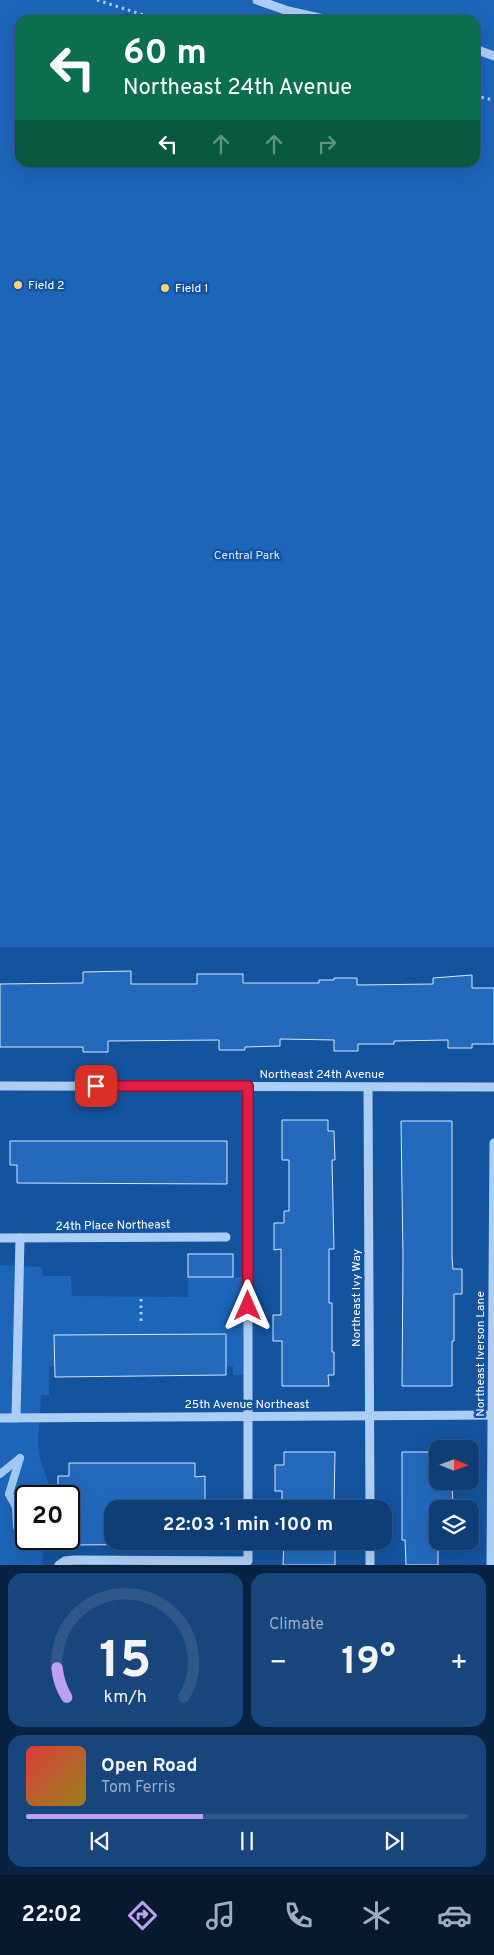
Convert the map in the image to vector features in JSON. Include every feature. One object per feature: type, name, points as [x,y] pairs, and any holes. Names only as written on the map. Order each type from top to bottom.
[{"type":"street","points":[[257,0],[306,15]]},
{"type":"street","points":[[480,51],[494,56]]},
{"type":"street","name":"Northeast 24th Avenue","points":[[0,1086],[494,1087]]},
{"type":"street","points":[[248,1086],[248,1500]]},
{"type":"street","name":"Northeast Ivy Way","points":[[368,1087],[370,1500]]},
{"type":"street","name":"Northeast Iverson Lane","points":[[491,1565],[494,1143]]},
{"type":"street","name":"24th Place Northeast","points":[[0,1238],[226,1236]]},
{"type":"street","points":[[16,1418],[20,1238]]},
{"type":"street","name":"25th Avenue Northeast","points":[[0,1418],[493,1415]]},
{"type":"street","points":[[60,1565],[65,1561],[74,1560],[248,1561],[248,1550]]},
{"type":"street","points":[[370,1550],[370,1565]]},
{"type":"path","points":[[96,0],[144,15]]},
{"type":"path","points":[[480,97],[494,100]]},
{"type":"path","points":[[141,1296],[141,1321]]},
{"type":"green space","name":"Central Park","points":[[0,0],[494,0],[494,947],[0,947]]},
{"type":"green space","points":[[0,1265],[42,1267],[43,1276],[71,1276],[72,1296],[188,1297],[188,1277],[248,1277],[248,1375],[233,1375],[233,1366],[226,1366],[226,1334],[54,1335],[54,1366],[49,1366],[49,1395],[41,1395],[38,1445],[48,1485],[15,1485],[15,1550],[43,1550],[42,1565],[0,1565]]},
{"type":"building","points":[[131,971],[131,984],[197,984],[197,974],[243,974],[243,983],[319,983],[319,980],[334,980],[334,978],[357,978],[357,985],[433,984],[433,978],[472,975],[472,988],[494,988],[494,1044],[472,1044],[472,1048],[448,1048],[448,1040],[394,1041],[394,1044],[358,1044],[358,1051],[334,1051],[334,1040],[280,1039],[280,1046],[245,1047],[245,1050],[219,1050],[219,1040],[108,1041],[108,1052],[83,1052],[83,1047],[0,1047],[0,984],[83,983],[83,972]]},
{"type":"building","points":[[282,1120],[328,1120],[328,1131],[334,1131],[335,1160],[332,1160],[334,1249],[329,1249],[329,1303],[332,1303],[334,1375],[328,1375],[329,1386],[282,1386],[282,1341],[273,1341],[273,1315],[281,1315],[281,1249],[274,1250],[274,1223],[284,1223],[284,1211],[289,1211],[289,1160],[282,1160]]},
{"type":"building","points":[[401,1121],[452,1121],[452,1257],[453,1269],[462,1269],[462,1294],[454,1294],[452,1386],[402,1386]]},
{"type":"building","points":[[10,1141],[227,1141],[227,1184],[17,1183],[17,1165],[10,1165]]},
{"type":"building","points":[[188,1254],[233,1254],[233,1277],[188,1277]]},
{"type":"building","points":[[226,1334],[226,1375],[55,1377],[54,1335]]},
{"type":"building","points":[[284,1452],[335,1452],[334,1500],[282,1500],[282,1491],[275,1491],[275,1465],[284,1465]]},
{"type":"building","points":[[402,1452],[429,1452],[429,1490],[452,1490],[453,1500],[429,1500],[429,1550],[438,1550],[438,1565],[406,1565],[405,1540],[402,1540]]},
{"type":"building","points":[[69,1463],[195,1463],[195,1477],[205,1476],[205,1500],[104,1500],[104,1545],[80,1545],[80,1485],[58,1485],[58,1476],[69,1476]]},
{"type":"building","points":[[284,1550],[335,1550],[335,1565],[283,1565]]},
{"type":"waterway","points":[[0,1474],[20,1458]]},
{"type":"waterway","points":[[15,1505],[9,1494],[20,1458]]},
{"type":"place","name":"Field 2","points":[[18,285]]},
{"type":"place","name":"Field 1","points":[[165,288]]},
{"type":"route","points":[[96,1086],[248,1086],[248,1306]]}]
